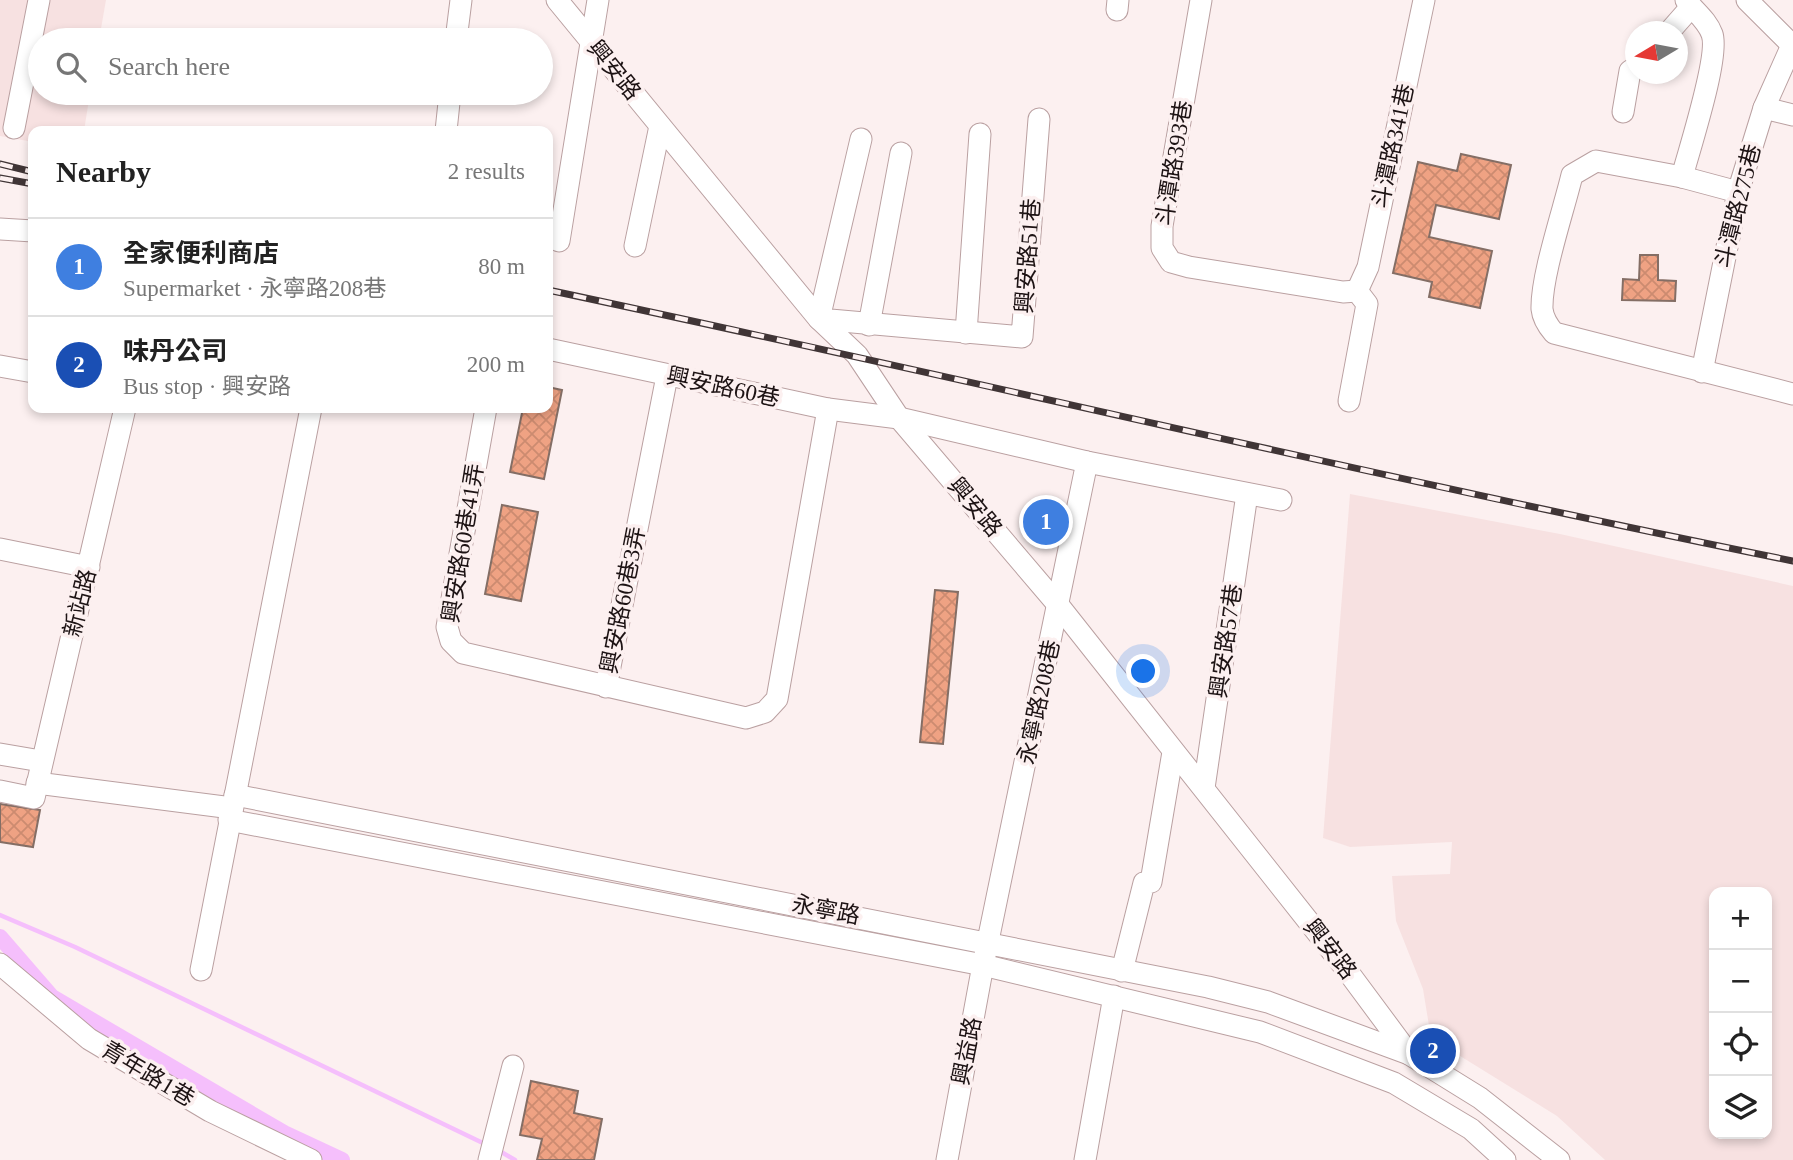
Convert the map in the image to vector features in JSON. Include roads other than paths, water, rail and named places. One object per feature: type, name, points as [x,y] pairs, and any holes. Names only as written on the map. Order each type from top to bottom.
[{"type":"street","points":[[30,28],[39,0]]},
{"type":"street","points":[[458,28],[461,0]]},
{"type":"street","name":"興安路","points":[[557,0],[819,319],[857,355],[899,418],[1059,606],[1204,788],[1409,1054],[1480,1098],[1559,1160]]},
{"type":"street","points":[[559,241],[598,0]]},
{"type":"street","name":"斗潭路393巷","points":[[1201,0],[1162,226],[1162,248],[1171,262],[1189,267],[1343,292],[1357,291]]},
{"type":"street","name":"斗潭路341巷","points":[[1357,291],[1368,267],[1424,0]]},
{"type":"street","points":[[1747,0],[1792,45]]},
{"type":"street","points":[[1676,21],[1688,4],[1702,17],[1713,36],[1706,84],[1682,177]]},
{"type":"street","points":[[14,128],[10,95],[28,36]]},
{"type":"street","name":"斗潭路275巷","points":[[1702,372],[1738,192],[1763,108],[1792,45]]},
{"type":"street","points":[[1623,112],[1628,84]]},
{"type":"street","points":[[447,126],[449,105]]},
{"type":"street","points":[[1763,108],[1793,115]]},
{"type":"street","name":"興安路51巷","points":[[819,319],[1022,337],[1039,119]]},
{"type":"street","points":[[635,246],[660,126]]},
{"type":"street","points":[[966,332],[980,134]]},
{"type":"street","points":[[819,319],[861,139]]},
{"type":"street","points":[[869,325],[901,153]]},
{"type":"street","points":[[1738,192],[1682,177],[1596,161],[1572,175],[1542,310],[1546,324],[1554,333],[1793,394]]},
{"type":"street","points":[[0,229],[28,231]]},
{"type":"street","points":[[1349,401],[1367,304],[1357,291]]},
{"type":"street","name":"興安路60巷","points":[[553,350],[828,409],[899,418],[1087,462],[1281,500]]},
{"type":"street","points":[[0,366],[28,371]]},
{"type":"street","name":"興安路60巷3弄","points":[[667,376],[606,687],[746,718],[765,712],[777,699],[828,409]]},
{"type":"street","name":"新站路","points":[[35,790],[124,413]]},
{"type":"street","points":[[201,970],[310,413]]},
{"type":"street","name":"興安路60巷41弄","points":[[485,413],[447,627],[451,641],[463,653],[606,687]]},
{"type":"street","name":"永寧路208巷","points":[[988,942],[1087,462]]},
{"type":"street","name":"興安路57巷","points":[[1204,788],[1247,494]]},
{"type":"street","points":[[0,549],[89,567]]},
{"type":"street","points":[[1122,971],[1144,883],[1151,882],[1173,752]]},
{"type":"street","points":[[0,754],[41,761]]},
{"type":"street","points":[[0,791],[35,790],[232,808]]},
{"type":"street","name":"永寧路","points":[[232,808],[988,942],[1268,1002],[1409,1054]]},
{"type":"street","name":"永寧路","points":[[232,808],[983,965],[1114,996],[1260,1032],[1394,1083]]},
{"type":"street","name":"興益路","points":[[947,1160],[988,942]]},
{"type":"street","name":"青年路1巷","points":[[0,964],[89,1039],[210,1111],[311,1160]]},
{"type":"street","points":[[1085,1160],[1114,996]]},
{"type":"street","points":[[1409,1054],[1394,1083],[1471,1129],[1506,1160]]},
{"type":"street","points":[[489,1160],[513,1066]]},
{"type":"waterway","points":[[0,915],[75,947],[487,1145]]},
{"type":"waterway","points":[[0,937],[52,997],[284,1133],[342,1160]]},
{"type":"waterway","points":[[498,1150],[515,1160]]},
{"type":"railway","points":[[0,164],[28,171]]},
{"type":"railway","points":[[0,178],[28,183]]},
{"type":"railway","points":[[553,291],[1481,496],[1793,561]]},
{"type":"place","name":"全家便利商店","points":[[1046,522]]},
{"type":"place","name":"味丹公司","points":[[1433,1051]]}]
